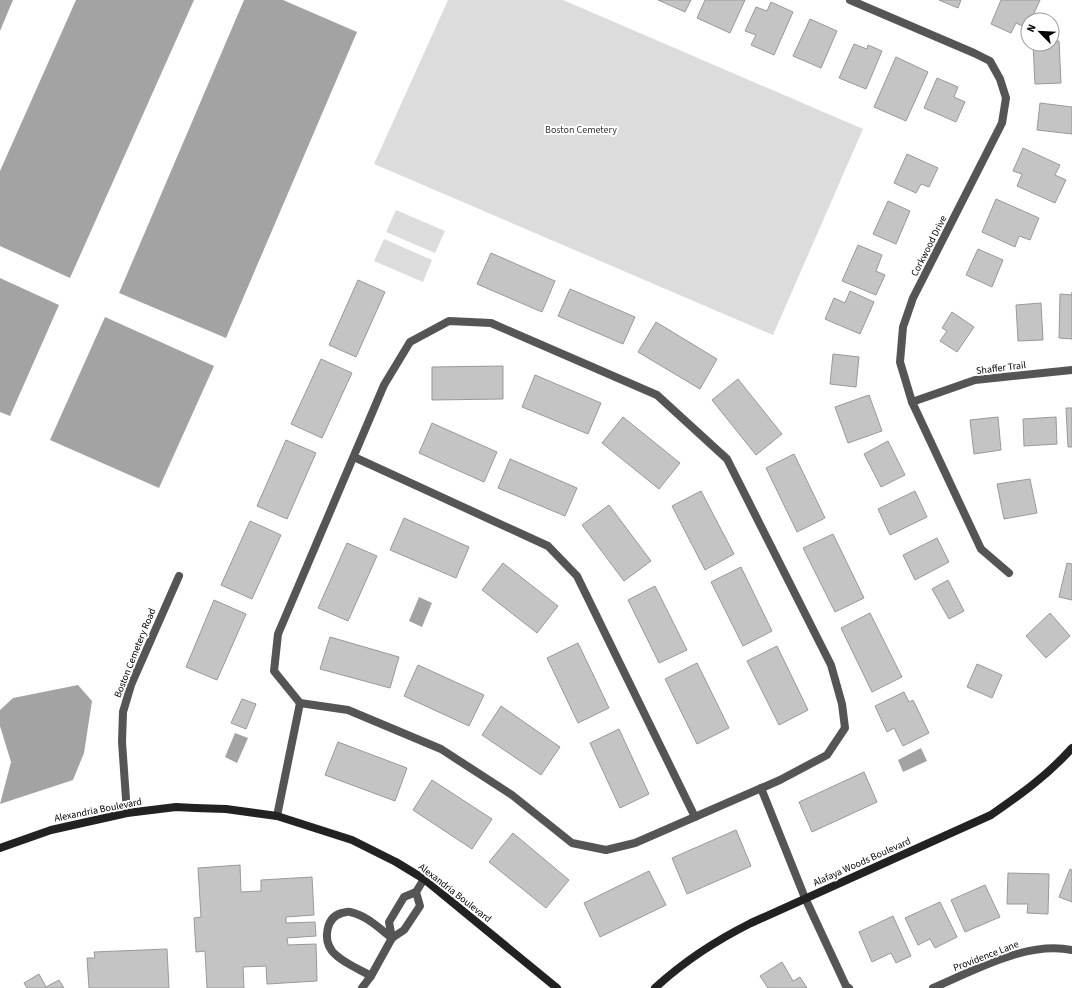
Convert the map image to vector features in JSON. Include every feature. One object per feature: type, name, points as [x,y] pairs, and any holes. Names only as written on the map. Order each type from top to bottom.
[{"type":"street","name":"Corkwood Drive","points":[[850,0],[990,61],[1000,79],[1006,98],[1002,123],[913,298],[903,327],[900,362],[912,402],[980,549],[1009,572]]},
{"type":"street","points":[[449,321],[491,323],[657,395],[726,459],[832,665],[842,704],[845,728],[827,755],[780,780],[635,843],[606,850],[572,843],[512,795],[441,749],[348,710],[300,703],[274,671],[278,634],[354,457],[384,385],[410,342],[449,321]]},
{"type":"street","name":"Shaffer Trail","points":[[912,402],[975,380],[1072,370]]},
{"type":"street","points":[[354,457],[548,546],[577,576],[695,817]]},
{"type":"street","name":"Boston Cemetery Road","points":[[127,813],[122,742],[123,712],[131,685],[179,576]]},
{"type":"street","points":[[277,816],[300,703]]},
{"type":"street","name":"Alafaya Woods Boulevard","points":[[655,988],[698,954],[722,938],[751,923],[991,815],[1031,786],[1057,764],[1072,748]]},
{"type":"street","points":[[761,788],[805,898],[846,986],[849,988]]},
{"type":"street","name":"Alexandria Boulevard","points":[[0,848],[51,830],[127,813],[176,807],[226,809],[277,816],[352,840],[396,862],[424,879],[558,988]]},
{"type":"street","points":[[392,938],[389,922],[404,897],[416,892],[424,879]]},
{"type":"street","points":[[362,988],[371,976],[392,938],[404,930],[420,906],[416,892]]},
{"type":"street","points":[[371,976],[338,957],[332,951],[328,944],[327,928],[337,915],[349,911],[362,916],[392,938]]},
{"type":"street","name":"Providence Lane","points":[[933,988],[999,960],[1032,950],[1060,947],[1072,950]]},
{"type":"green space","name":"Boston Cemetery","points":[[448,0],[563,0],[863,129],[773,335],[374,164]]},
{"type":"green space","points":[[396,210],[445,231],[435,253],[386,232]]},
{"type":"green space","points":[[384,239],[432,260],[423,282],[374,261]]},
{"type":"shaded area","points":[[0,0],[13,0],[0,31]]},
{"type":"shaded area","points":[[76,0],[194,0],[70,278],[0,246],[0,171]]},
{"type":"shaded area","points":[[244,0],[283,0],[357,32],[226,338],[119,293]]},
{"type":"shaded area","points":[[0,278],[59,305],[10,416],[0,412]]},
{"type":"shaded area","points":[[105,317],[214,366],[159,488],[50,440]]},
{"type":"shaded area","points":[[419,597],[432,603],[422,627],[409,621]]},
{"type":"shaded area","points":[[78,685],[92,701],[84,753],[73,780],[0,804],[11,762],[0,726],[0,710],[13,698]]},
{"type":"shaded area","points":[[235,733],[248,738],[237,763],[225,757]]},
{"type":"shaded area","points":[[921,748],[927,761],[903,772],[898,760]]},
{"type":"building","points":[[658,0],[691,0],[685,12]]},
{"type":"building","points":[[705,0],[745,0],[730,33],[697,18]]},
{"type":"building","points":[[939,0],[961,0],[958,8]]},
{"type":"building","points":[[1001,0],[1040,0],[1035,12],[1020,12],[1020,25],[1016,23],[1011,33],[991,24]]},
{"type":"building","points":[[771,2],[793,12],[774,55],[751,45],[756,35],[745,31],[756,7],[767,11]]},
{"type":"building","points":[[810,19],[837,31],[821,68],[793,56]]},
{"type":"building","points":[[854,44],[867,49],[868,45],[882,51],[866,89],[839,78]]},
{"type":"building","points":[[1033,52],[1060,52],[1061,83],[1035,84]]},
{"type":"building","points":[[896,57],[928,72],[906,121],[874,107]]},
{"type":"building","points":[[937,78],[958,87],[954,97],[965,102],[956,122],[924,108]]},
{"type":"building","points":[[1040,103],[1072,107],[1072,134],[1037,130]]},
{"type":"building","points":[[1023,148],[1060,165],[1055,175],[1066,180],[1055,203],[1017,186],[1022,174],[1013,171]]},
{"type":"building","points":[[907,154],[938,168],[929,187],[921,184],[916,193],[894,183]]},
{"type":"building","points":[[996,199],[1039,218],[1030,240],[1019,236],[1015,247],[982,232]]},
{"type":"building","points":[[888,201],[910,211],[896,244],[873,234]]},
{"type":"building","points":[[858,245],[882,255],[876,271],[885,275],[876,295],[842,281]]},
{"type":"building","points":[[978,249],[1003,260],[992,287],[966,275]]},
{"type":"building","points":[[491,253],[555,281],[542,312],[477,284]]},
{"type":"building","points":[[358,280],[385,292],[356,357],[329,345]]},
{"type":"building","points":[[570,289],[635,317],[623,344],[558,316]]},
{"type":"building","points":[[850,291],[874,302],[860,334],[825,319],[834,298],[845,303]]},
{"type":"building","points":[[1060,294],[1072,295],[1072,339],[1059,338]]},
{"type":"building","points":[[1041,303],[1043,340],[1018,341],[1016,305]]},
{"type":"building","points":[[952,312],[974,327],[957,352],[940,341],[947,331],[942,328]]},
{"type":"building","points":[[656,322],[717,359],[700,389],[638,352]]},
{"type":"building","points":[[833,354],[859,357],[856,387],[830,384]]},
{"type":"building","points":[[321,359],[352,373],[322,438],[291,424]]},
{"type":"building","points":[[503,366],[503,399],[432,400],[432,367]]},
{"type":"building","points":[[535,375],[601,403],[588,434],[522,407]]},
{"type":"building","points":[[738,379],[782,434],[756,455],[712,400]]},
{"type":"building","points":[[869,395],[882,431],[848,443],[835,407]]},
{"type":"building","points":[[1066,408],[1072,408],[1072,447],[1068,447]]},
{"type":"building","points":[[623,417],[680,463],[659,489],[602,443]]},
{"type":"building","points":[[998,417],[1001,450],[974,454],[970,420]]},
{"type":"building","points":[[1056,417],[1057,444],[1024,446],[1023,419]]},
{"type":"building","points":[[432,423],[497,452],[484,482],[419,453]]},
{"type":"building","points":[[286,440],[316,453],[287,519],[257,506]]},
{"type":"building","points":[[888,441],[905,475],[881,487],[864,454]]},
{"type":"building","points":[[794,454],[825,518],[797,532],[766,468]]},
{"type":"building","points":[[510,459],[577,488],[565,516],[498,488]]},
{"type":"building","points":[[1030,479],[1037,513],[1004,519],[997,484]]},
{"type":"building","points":[[701,491],[734,554],[705,570],[672,506]]},
{"type":"building","points":[[915,491],[927,517],[890,535],[878,509]]},
{"type":"building","points":[[609,505],[651,561],[624,581],[582,525]]},
{"type":"building","points":[[404,518],[469,547],[456,578],[390,550]]},
{"type":"building","points":[[250,521],[281,535],[252,599],[221,585]]},
{"type":"building","points":[[833,534],[864,598],[835,612],[803,548]]},
{"type":"building","points":[[937,538],[949,562],[915,580],[903,555]]},
{"type":"building","points":[[347,543],[377,556],[348,621],[318,608]]},
{"type":"building","points":[[503,563],[558,606],[537,633],[482,590]]},
{"type":"building","points":[[1067,563],[1072,564],[1072,600],[1059,597]]},
{"type":"building","points":[[741,567],[772,631],[743,646],[711,582]]},
{"type":"building","points":[[948,580],[964,611],[949,619],[932,589]]},
{"type":"building","points":[[655,586],[687,650],[659,663],[628,600]]},
{"type":"building","points":[[214,600],[246,614],[217,680],[186,667]]},
{"type":"building","points":[[870,613],[902,677],[872,692],[841,628]]},
{"type":"building","points":[[1050,613],[1070,636],[1046,658],[1026,636]]},
{"type":"building","points":[[330,637],[399,657],[390,688],[320,669]]},
{"type":"building","points":[[578,643],[609,708],[578,723],[547,658]]},
{"type":"building","points":[[777,646],[808,710],[779,725],[747,661]]},
{"type":"building","points":[[697,663],[729,728],[697,744],[665,679]]},
{"type":"building","points":[[977,664],[1002,675],[992,698],[967,687]]},
{"type":"building","points":[[418,665],[484,695],[469,726],[404,696]]},
{"type":"building","points":[[904,692],[909,702],[913,700],[929,733],[903,746],[894,728],[887,732],[875,706]]},
{"type":"building","points":[[242,699],[256,704],[246,729],[231,723]]},
{"type":"building","points":[[501,706],[560,747],[541,775],[482,735]]},
{"type":"building","points":[[619,729],[649,794],[620,808],[590,743]]},
{"type":"building","points":[[338,742],[407,768],[395,801],[325,775]]},
{"type":"building","points":[[864,772],[877,802],[812,832],[799,802]]},
{"type":"building","points":[[432,780],[492,819],[472,849],[413,810]]},
{"type":"building","points":[[736,830],[751,866],[687,894],[672,858]]},
{"type":"building","points":[[513,833],[569,880],[546,908],[489,862]]},
{"type":"building","points":[[240,865],[241,892],[261,891],[261,880],[312,877],[314,915],[286,917],[286,923],[315,922],[316,936],[287,938],[288,945],[316,944],[317,981],[267,984],[266,966],[243,967],[244,988],[207,988],[205,951],[196,952],[194,918],[201,917],[198,868]]},
{"type":"building","points":[[1070,869],[1072,870],[1072,902],[1059,897]]},
{"type":"building","points":[[649,871],[666,905],[600,937],[584,903]]},
{"type":"building","points":[[1008,873],[1049,874],[1048,914],[1027,913],[1028,904],[1007,904]]},
{"type":"building","points":[[985,885],[1000,917],[965,932],[951,900]]},
{"type":"building","points":[[940,902],[957,937],[935,948],[930,939],[918,945],[905,918]]},
{"type":"building","points":[[893,916],[911,956],[896,963],[891,953],[872,962],[859,932]]},
{"type":"building","points":[[167,949],[169,988],[89,988],[87,958],[95,958],[94,952]]},
{"type":"building","points":[[782,962],[793,981],[800,977],[807,988],[768,988],[760,976]]},
{"type":"building","points":[[39,974],[46,987],[59,980],[64,988],[27,988],[24,983]]}]
